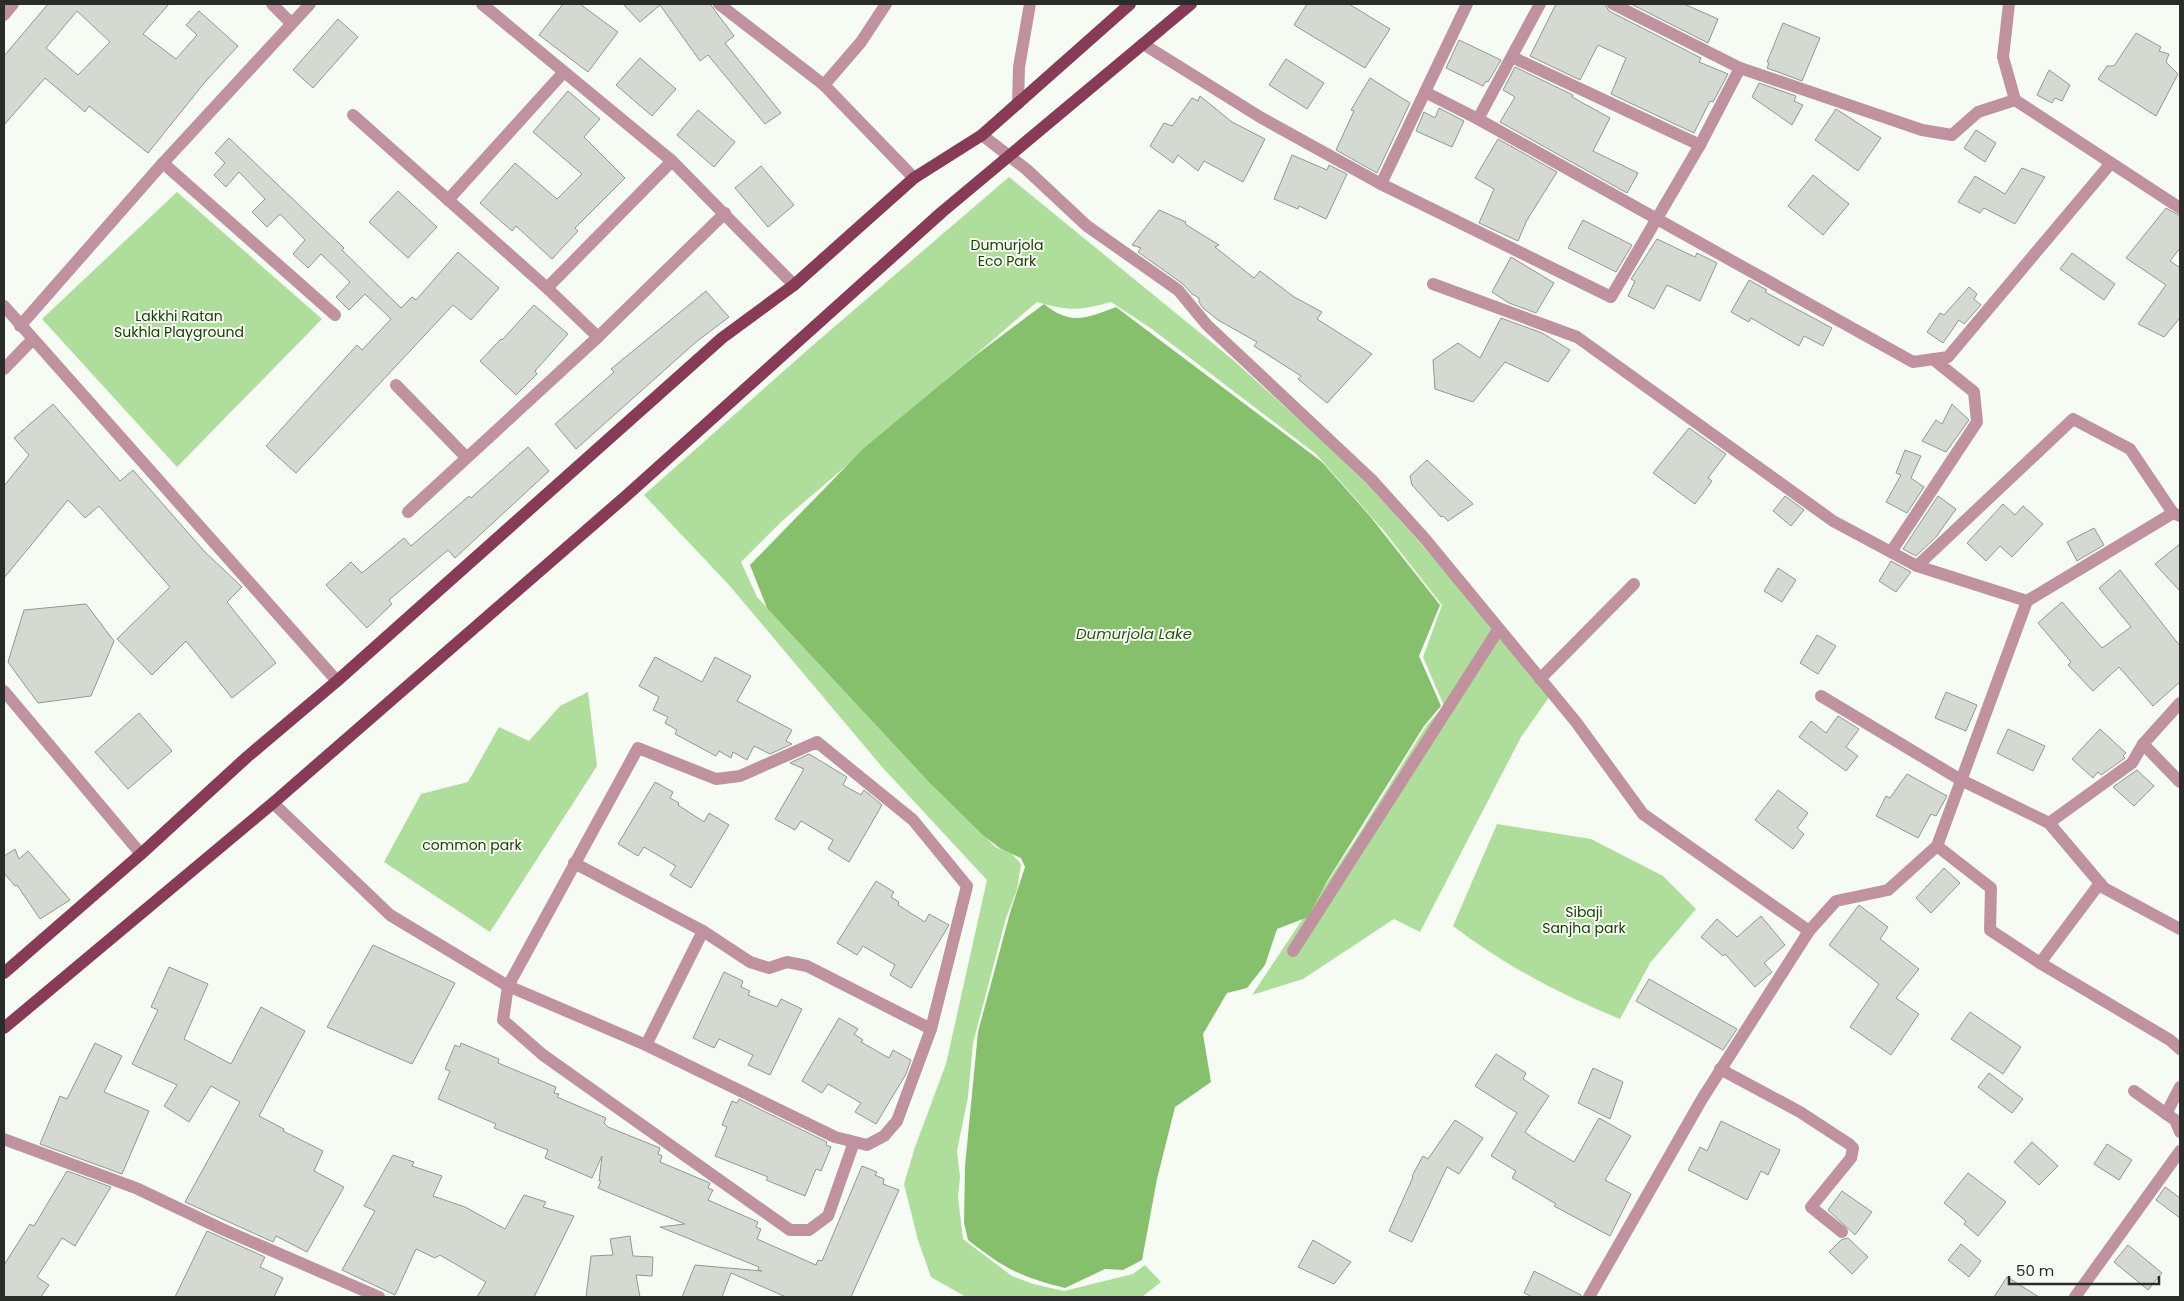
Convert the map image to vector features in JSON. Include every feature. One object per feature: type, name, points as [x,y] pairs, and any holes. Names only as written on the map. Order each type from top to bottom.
[{"type":"main road","points":[[4,974],[722,338],[794,285],[914,178],[982,135],[1130,4]]},
{"type":"main road","points":[[4,1028],[273,803],[633,489],[942,212],[1191,4]]},
{"type":"street","points":[[4,15],[13,4]]},
{"type":"street","points":[[272,4],[291,23]]},
{"type":"street","points":[[20,326],[163,163],[310,4]]},
{"type":"street","points":[[482,4],[563,73],[672,161],[794,285]]},
{"type":"street","points":[[719,4],[824,85],[914,178]]},
{"type":"street","points":[[824,85],[861,42],[886,4]]},
{"type":"street","points":[[1018,104],[1019,67],[1030,4]]},
{"type":"street","points":[[1381,184],[1467,4]]},
{"type":"street","points":[[1478,119],[1540,4]]},
{"type":"street","points":[[1613,4],[1740,68],[1922,130],[1952,135],[1978,112],[2015,100]]},
{"type":"street","points":[[2009,4],[2003,56],[2015,100],[2180,208]]},
{"type":"street","points":[[1143,44],[1260,118],[1381,184],[1611,297],[1700,145],[1740,68]]},
{"type":"street","points":[[1512,57],[1700,145]]},
{"type":"street","points":[[448,200],[563,73]]},
{"type":"street","points":[[1425,92],[1478,119],[1913,362],[1948,357],[2111,163]]},
{"type":"street","points":[[353,115],[547,288],[598,337]]},
{"type":"street","points":[[982,135],[1008,157],[1026,169],[1087,226],[1178,290],[1207,325],[1371,479],[1426,540],[1498,630],[1576,722],[1643,814],[1809,931]]},
{"type":"street","points":[[547,288],[672,161]]},
{"type":"street","points":[[163,163],[335,315]]},
{"type":"street","points":[[408,512],[598,337],[725,213]]},
{"type":"street","points":[[1433,284],[1577,337],[1833,521],[1891,552],[1918,566],[2028,601]]},
{"type":"street","points":[[4,306],[337,681]]},
{"type":"street","points":[[4,369],[32,339]]},
{"type":"street","points":[[1891,552],[1977,422],[1974,392],[1933,359]]},
{"type":"street","points":[[396,385],[466,457]]},
{"type":"street","points":[[1589,1297],[1720,1069],[1809,931],[1836,901],[1888,890],[1937,846],[2028,601],[2176,514],[2130,449],[2073,420],[1918,566]]},
{"type":"street","points":[[1540,679],[1634,584]]},
{"type":"street","points":[[1293,951],[1498,630]]},
{"type":"street","points":[[4,691],[141,854]]},
{"type":"street","points":[[1821,696],[1961,780],[2048,823],[2104,888],[2180,929]]},
{"type":"street","points":[[2048,823],[2132,763],[2142,744],[2180,703]]},
{"type":"street","points":[[273,803],[390,915],[508,986],[646,1045],[836,1136],[867,1145],[884,1136],[897,1121],[931,1029],[967,886],[914,820],[817,742],[740,776],[716,779],[638,748],[508,986],[503,1020],[543,1055],[790,1230],[809,1230],[828,1216],[854,1142]]},
{"type":"street","points":[[2142,744],[2180,782]]},
{"type":"street","points":[[1937,846],[1992,888],[1990,930],[2040,963],[2170,1040],[2180,1049]]},
{"type":"street","points":[[574,863],[703,931],[750,962],[769,968],[787,962],[807,966],[931,1029]]},
{"type":"street","points":[[2040,963],[2100,883]]},
{"type":"street","points":[[646,1045],[703,931]]},
{"type":"street","points":[[1720,1069],[1800,1112],[1853,1148],[1851,1158],[1811,1207],[1842,1232]]},
{"type":"street","points":[[2166,1114],[2180,1087]]},
{"type":"street","points":[[2134,1091],[2175,1120],[2180,1132]]},
{"type":"street","points":[[4,1139],[136,1188],[379,1297]]},
{"type":"street","points":[[2075,1297],[2180,1151]]},
{"type":"green space","name":"Dumurjola Eco Park","points":[[1009,177],[1232,359],[1361,476],[1552,693],[1521,737],[1420,932],[1394,919],[1303,979],[1252,995],[1354,842],[1427,725],[1444,706],[1423,657],[1442,605],[1384,531],[1316,454],[1152,329],[1111,302],[1074,309],[1037,302],[782,521],[741,562],[757,597],[995,847],[1012,854],[1021,864],[1017,890],[1006,918],[973,1043],[968,1097],[957,1151],[960,1177],[958,1197],[963,1239],[1012,1276],[1033,1284],[1064,1291],[1133,1274],[1145,1265],[1161,1282],[1142,1297],[966,1297],[931,1277],[918,1240],[904,1184],[915,1147],[946,1064],[987,880],[883,768],[729,585],[644,495],[812,346]]},
{"type":"green space","name":"Lakkhi Ratan Sukhla Playground","points":[[177,192],[322,319],[177,467],[42,319]]},
{"type":"green space","name":"common park","points":[[588,692],[597,766],[490,932],[384,862],[421,794],[468,782],[499,727],[529,741],[560,706]]},
{"type":"green space","name":"Sibaji Sanjha park","points":[[1497,824],[1591,839],[1663,876],[1696,909],[1650,963],[1620,1019],[1576,1000],[1534,978],[1492,954],[1453,926]]},
{"type":"water","name":"Dumurjola Lake","points":[[1044,304],[1054,311],[1071,318],[1088,317],[1116,307],[1322,462],[1369,515],[1440,605],[1419,656],[1441,706],[1424,726],[1326,883],[1308,917],[1277,929],[1265,965],[1247,988],[1227,993],[1203,1034],[1211,1082],[1175,1107],[1157,1179],[1142,1260],[1123,1270],[1105,1269],[1065,1288],[1036,1280],[992,1258],[968,1240],[964,1223],[965,1166],[978,1032],[1010,913],[1025,867],[1021,858],[1001,849],[984,836],[930,783],[767,608],[750,565],[864,448],[976,355]]},
{"type":"building","points":[[48,4],[169,4],[143,34],[176,59],[197,35],[186,25],[199,11],[238,46],[205,82],[148,153],[89,106],[85,112],[45,78],[4,125],[4,56]],"holes":[[[77,11],[110,42],[78,75],[46,48]]]},
{"type":"building","points":[[563,4],[580,4],[618,32],[588,72],[539,35]]},
{"type":"building","points":[[623,4],[710,4],[734,36],[725,43],[781,113],[765,124],[708,55],[700,61],[660,5],[640,22]]},
{"type":"building","points":[[1307,4],[1349,4],[1390,29],[1365,68],[1294,25]]},
{"type":"building","points":[[1556,4],[1605,4],[1609,11],[1701,58],[1699,62],[1728,74],[1713,102],[1710,101],[1694,133],[1611,94],[1626,58],[1598,45],[1580,80],[1530,56]]},
{"type":"building","points":[[1631,4],[1684,4],[1718,19],[1708,43]]},
{"type":"building","points":[[338,19],[358,37],[313,88],[293,70]]},
{"type":"building","points":[[1783,23],[1820,38],[1802,81],[1767,68],[1769,63],[1767,62]]},
{"type":"building","points":[[2136,33],[2161,47],[2159,51],[2169,54],[2166,62],[2178,74],[2156,116],[2098,79],[2107,66],[2114,66]]},
{"type":"building","points":[[1459,40],[1501,60],[1488,82],[1486,81],[1483,86],[1446,68]]},
{"type":"building","points":[[640,58],[676,89],[652,116],[616,85]]},
{"type":"building","points":[[1286,59],[1324,83],[1307,109],[1269,85]]},
{"type":"building","points":[[1515,67],[1573,95],[1572,97],[1610,118],[1593,151],[1638,173],[1627,193],[1500,122],[1515,97],[1503,90]]},
{"type":"building","points":[[2049,70],[2070,85],[2062,101],[2055,98],[2052,103],[2037,95]]},
{"type":"building","points":[[1370,78],[1410,103],[1377,173],[1336,150],[1354,111],[1351,110]]},
{"type":"building","points":[[1759,83],[1796,96],[1794,101],[1803,105],[1792,125],[1752,97]]},
{"type":"building","points":[[568,91],[600,119],[584,137],[625,178],[575,228],[578,231],[552,259],[516,226],[512,231],[480,203],[515,163],[557,199],[582,174],[533,132]]},
{"type":"building","points":[[1200,96],[1232,122],[1265,139],[1243,182],[1204,161],[1198,171],[1178,155],[1173,163],[1150,146],[1164,123],[1172,126],[1192,98],[1198,101]]},
{"type":"building","points":[[1439,108],[1464,121],[1452,147],[1416,131],[1424,112],[1435,118]]},
{"type":"building","points":[[1836,109],[1881,138],[1858,171],[1815,140]]},
{"type":"building","points":[[698,110],[735,142],[714,167],[677,135]]},
{"type":"building","points":[[1976,130],[1996,143],[1985,162],[1964,148]]},
{"type":"building","points":[[229,138],[344,248],[342,250],[401,308],[412,297],[416,300],[458,252],[499,288],[471,320],[453,305],[296,473],[266,446],[357,345],[362,350],[391,319],[365,294],[349,310],[336,297],[350,282],[321,254],[308,268],[293,254],[305,240],[280,214],[267,227],[252,212],[265,199],[239,172],[226,187],[214,175],[225,163],[215,153]]},
{"type":"building","points":[[1498,139],[1557,172],[1527,220],[1518,241],[1479,223],[1494,189],[1475,178]]},
{"type":"building","points":[[1292,155],[1327,170],[1329,165],[1347,174],[1326,219],[1299,206],[1298,209],[1274,199]]},
{"type":"building","points":[[761,166],[794,205],[768,227],[735,188]]},
{"type":"building","points":[[2022,168],[2045,177],[2015,224],[1984,208],[1980,213],[1958,202],[1975,176],[2005,194]]},
{"type":"building","points":[[1813,175],[1849,204],[1823,235],[1788,206]]},
{"type":"building","points":[[398,191],[437,227],[408,258],[369,222]]},
{"type":"building","points":[[2166,208],[2180,216],[2180,248],[2170,261],[2179,267],[2180,265],[2180,318],[2164,337],[2138,324],[2166,285],[2126,258]]},
{"type":"building","points":[[1159,210],[1186,222],[1185,224],[1219,245],[1215,247],[1254,278],[1260,271],[1294,297],[1322,312],[1317,319],[1372,354],[1327,403],[1298,379],[1301,376],[1254,346],[1257,342],[1218,320],[1203,308],[1199,298],[1192,294],[1183,284],[1138,252],[1141,248],[1132,245]]},
{"type":"building","points":[[1583,220],[1632,245],[1616,272],[1568,248]]},
{"type":"building","points":[[1657,239],[1695,257],[1697,253],[1717,263],[1700,301],[1667,285],[1654,309],[1628,296],[1635,281],[1631,279]]},
{"type":"building","points":[[2072,253],[2115,284],[2104,300],[2060,269]]},
{"type":"building","points":[[1511,257],[1554,283],[1536,313],[1509,303],[1492,292]]},
{"type":"building","points":[[1749,280],[1767,290],[1765,292],[1832,328],[1823,346],[1804,336],[1799,346],[1751,318],[1749,322],[1731,312]]},
{"type":"building","points":[[1969,287],[1977,294],[1974,299],[1981,305],[1964,324],[1959,320],[1943,343],[1927,332],[1940,313],[1944,315]]},
{"type":"building","points":[[706,291],[729,317],[696,342],[576,449],[555,424],[614,372],[611,369]]},
{"type":"building","points":[[534,305],[568,334],[535,371],[537,374],[516,395],[480,361]]},
{"type":"building","points":[[1501,318],[1542,333],[1570,350],[1548,382],[1505,362],[1473,402],[1435,389],[1433,360],[1458,343],[1480,358]]},
{"type":"building","points":[[53,404],[120,481],[133,470],[205,552],[242,587],[227,602],[276,663],[232,698],[186,641],[152,675],[117,639],[170,587],[99,506],[85,518],[68,500],[4,578],[4,486],[29,455],[14,438]]},
{"type":"building","points":[[1952,404],[1969,420],[1946,452],[1922,441],[1936,420],[1942,424]]},
{"type":"building","points":[[1689,428],[1726,454],[1708,478],[1712,481],[1695,504],[1653,473]]},
{"type":"building","points":[[528,447],[549,471],[455,558],[448,550],[389,600],[392,604],[367,628],[326,585],[351,562],[362,573],[404,538],[411,546],[469,496],[471,498]]},
{"type":"building","points":[[1905,450],[1921,456],[1911,478],[1924,487],[1907,513],[1886,502],[1901,475],[1896,473]]},
{"type":"building","points":[[1427,460],[1473,504],[1448,521],[1443,516],[1441,517],[1412,485],[1410,476]]},
{"type":"building","points":[[1785,496],[1804,510],[1791,526],[1773,511]]},
{"type":"building","points":[[1938,496],[1956,509],[1936,537],[1916,556],[1903,549]]},
{"type":"building","points":[[2003,504],[2015,515],[2023,506],[2043,524],[2012,557],[2000,546],[1986,561],[1967,543]]},
{"type":"building","points":[[2094,528],[2104,545],[2077,561],[2067,542]]},
{"type":"building","points":[[2180,544],[2180,591],[2155,564]]},
{"type":"building","points":[[1891,561],[1911,572],[1896,592],[1879,581]]},
{"type":"building","points":[[1778,568],[1796,580],[1782,602],[1764,591]]},
{"type":"building","points":[[2120,570],[2180,646],[2180,682],[2153,706],[2119,667],[2093,691],[2068,665],[2071,662],[2038,623],[2062,602],[2102,648],[2131,627],[2099,588]]},
{"type":"building","points":[[86,604],[114,641],[91,696],[38,703],[8,662],[24,610]]},
{"type":"building","points":[[1817,635],[1836,646],[1818,674],[1800,663]]},
{"type":"building","points":[[655,657],[702,682],[715,657],[751,676],[737,701],[792,730],[786,741],[792,744],[770,754],[754,746],[747,760],[733,752],[731,758],[719,751],[716,756],[675,734],[677,730],[665,723],[668,717],[653,710],[659,697],[639,686]]},
{"type":"building","points":[[1946,692],[1977,705],[1966,731],[1935,718]]},
{"type":"building","points":[[139,713],[172,751],[128,789],[95,752]]},
{"type":"building","points":[[1838,716],[1859,729],[1846,747],[1858,756],[1846,771],[1799,737],[1811,721],[1826,733]]},
{"type":"building","points":[[2008,729],[2045,746],[2033,771],[1997,753]]},
{"type":"building","points":[[2100,729],[2126,753],[2123,756],[2125,758],[2101,775],[2098,772],[2093,778],[2072,759]]},
{"type":"building","points":[[809,754],[847,777],[843,785],[861,795],[864,790],[882,805],[849,862],[828,849],[833,840],[801,821],[795,830],[775,819],[804,769],[790,763]]},
{"type":"building","points":[[2137,770],[2154,786],[2134,806],[2113,787]]},
{"type":"building","points":[[1907,774],[1947,796],[1936,816],[1931,814],[1918,838],[1876,816],[1886,796],[1890,798]]},
{"type":"building","points":[[655,782],[673,792],[670,798],[704,822],[709,813],[729,825],[691,888],[670,875],[676,866],[644,847],[638,856],[618,844]]},
{"type":"building","points":[[1778,790],[1808,813],[1797,828],[1804,834],[1793,849],[1755,820]]},
{"type":"building","points":[[15,849],[19,859],[28,851],[70,900],[40,919],[17,885],[15,886],[4,873],[4,856]]},
{"type":"building","points":[[1944,868],[1960,883],[1931,913],[1916,898]]},
{"type":"building","points":[[876,881],[894,892],[891,897],[899,902],[898,905],[925,922],[929,914],[949,925],[911,988],[890,975],[895,965],[863,946],[857,955],[837,943]]},
{"type":"building","points":[[1859,905],[1888,927],[1880,939],[1919,969],[1896,998],[1919,1014],[1891,1055],[1850,1027],[1879,984],[1829,945]]},
{"type":"building","points":[[1761,916],[1785,945],[1764,963],[1772,972],[1755,987],[1725,954],[1723,956],[1701,937],[1717,919],[1737,937]]},
{"type":"building","points":[[373,945],[455,983],[412,1064],[327,1027]]},
{"type":"building","points":[[169,967],[208,984],[184,1039],[231,1064],[261,1007],[305,1031],[259,1116],[284,1129],[283,1131],[323,1151],[314,1171],[344,1187],[307,1252],[276,1236],[273,1242],[185,1202],[240,1102],[211,1086],[189,1122],[164,1106],[177,1085],[132,1064],[158,1010],[151,1007]]},
{"type":"building","points":[[724,972],[743,981],[741,987],[750,991],[748,995],[777,1007],[781,999],[802,1009],[770,1075],[748,1065],[753,1055],[719,1039],[714,1048],[693,1038]]},
{"type":"building","points":[[1649,979],[1737,1029],[1723,1050],[1636,1001]]},
{"type":"building","points":[[1970,1012],[2021,1047],[2003,1074],[1951,1039]]},
{"type":"building","points":[[839,1018],[858,1029],[854,1034],[863,1040],[861,1042],[889,1058],[893,1050],[911,1060],[906,1074],[876,1124],[855,1112],[861,1103],[828,1084],[822,1093],[802,1081]]},
{"type":"building","points":[[95,1043],[122,1056],[104,1092],[149,1111],[122,1174],[40,1144],[60,1096],[67,1099]]},
{"type":"building","points":[[461,1043],[499,1059],[498,1063],[556,1087],[554,1093],[559,1094],[557,1097],[606,1118],[604,1123],[608,1127],[660,1148],[658,1154],[662,1156],[660,1162],[710,1183],[708,1188],[713,1190],[708,1200],[758,1222],[756,1227],[761,1229],[757,1239],[816,1265],[818,1260],[822,1261],[862,1166],[877,1172],[875,1175],[884,1179],[883,1184],[899,1190],[851,1297],[786,1297],[731,1273],[722,1297],[682,1297],[695,1265],[762,1271],[758,1270],[759,1267],[660,1227],[685,1224],[598,1188],[601,1181],[599,1181],[602,1156],[592,1178],[545,1158],[548,1150],[494,1128],[496,1124],[438,1099],[450,1071],[445,1069],[455,1045],[460,1047]]},
{"type":"building","points":[[1496,1054],[1526,1073],[1523,1079],[1549,1096],[1525,1132],[1533,1138],[1574,1162],[1599,1118],[1631,1136],[1605,1180],[1631,1194],[1610,1236],[1554,1206],[1556,1204],[1512,1178],[1516,1171],[1491,1156],[1517,1113],[1475,1086]]},
{"type":"building","points":[[1593,1068],[1623,1082],[1610,1119],[1578,1103]]},
{"type":"building","points":[[1989,1073],[2023,1099],[2012,1113],[1978,1087]]},
{"type":"building","points":[[739,1099],[827,1142],[826,1145],[831,1147],[821,1171],[816,1169],[805,1196],[766,1180],[768,1177],[715,1156],[727,1127],[722,1125],[732,1101],[737,1103]]},
{"type":"building","points":[[1455,1120],[1483,1138],[1459,1174],[1447,1167],[1412,1242],[1389,1231],[1412,1176],[1423,1156],[1428,1159]]},
{"type":"building","points":[[1721,1121],[1780,1150],[1768,1175],[1761,1171],[1747,1200],[1688,1170],[1700,1147],[1707,1151]]},
{"type":"building","points":[[2032,1142],[2058,1166],[2039,1185],[2014,1162]]},
{"type":"building","points":[[2107,1144],[2132,1160],[2119,1180],[2094,1164]]},
{"type":"building","points":[[393,1155],[414,1162],[412,1166],[442,1176],[433,1196],[465,1207],[505,1229],[524,1195],[546,1202],[543,1207],[574,1216],[534,1297],[477,1297],[486,1282],[440,1255],[435,1258],[416,1249],[395,1295],[342,1270],[375,1211],[364,1206]]},
{"type":"building","points":[[67,1171],[111,1187],[75,1246],[62,1238],[37,1277],[49,1285],[41,1297],[4,1297],[4,1265],[30,1224],[34,1226]]},
{"type":"building","points":[[1968,1173],[2006,1202],[1978,1236],[1964,1224],[1966,1221],[1944,1203]]},
{"type":"building","points":[[2165,1187],[2180,1198],[2180,1218],[2156,1200]]},
{"type":"building","points":[[1842,1191],[1872,1212],[1855,1235],[1828,1210]]},
{"type":"building","points":[[207,1231],[265,1257],[260,1267],[283,1278],[274,1297],[175,1297]]},
{"type":"building","points":[[630,1236],[633,1256],[653,1257],[652,1276],[636,1275],[640,1297],[586,1297],[591,1256],[613,1255],[610,1239]]},
{"type":"building","points":[[1848,1238],[1868,1257],[1852,1274],[1829,1252],[1841,1240]]},
{"type":"building","points":[[1313,1240],[1351,1262],[1334,1284],[1298,1267]]},
{"type":"building","points":[[1961,1244],[1981,1261],[1969,1277],[1948,1260]]},
{"type":"building","points":[[2128,1245],[2162,1273],[2148,1290],[2114,1262]]},
{"type":"building","points":[[1534,1271],[1581,1295],[1581,1297],[1532,1297],[1524,1293]]},
{"type":"building","points":[[2007,1277],[2039,1297],[1994,1297]]}]
